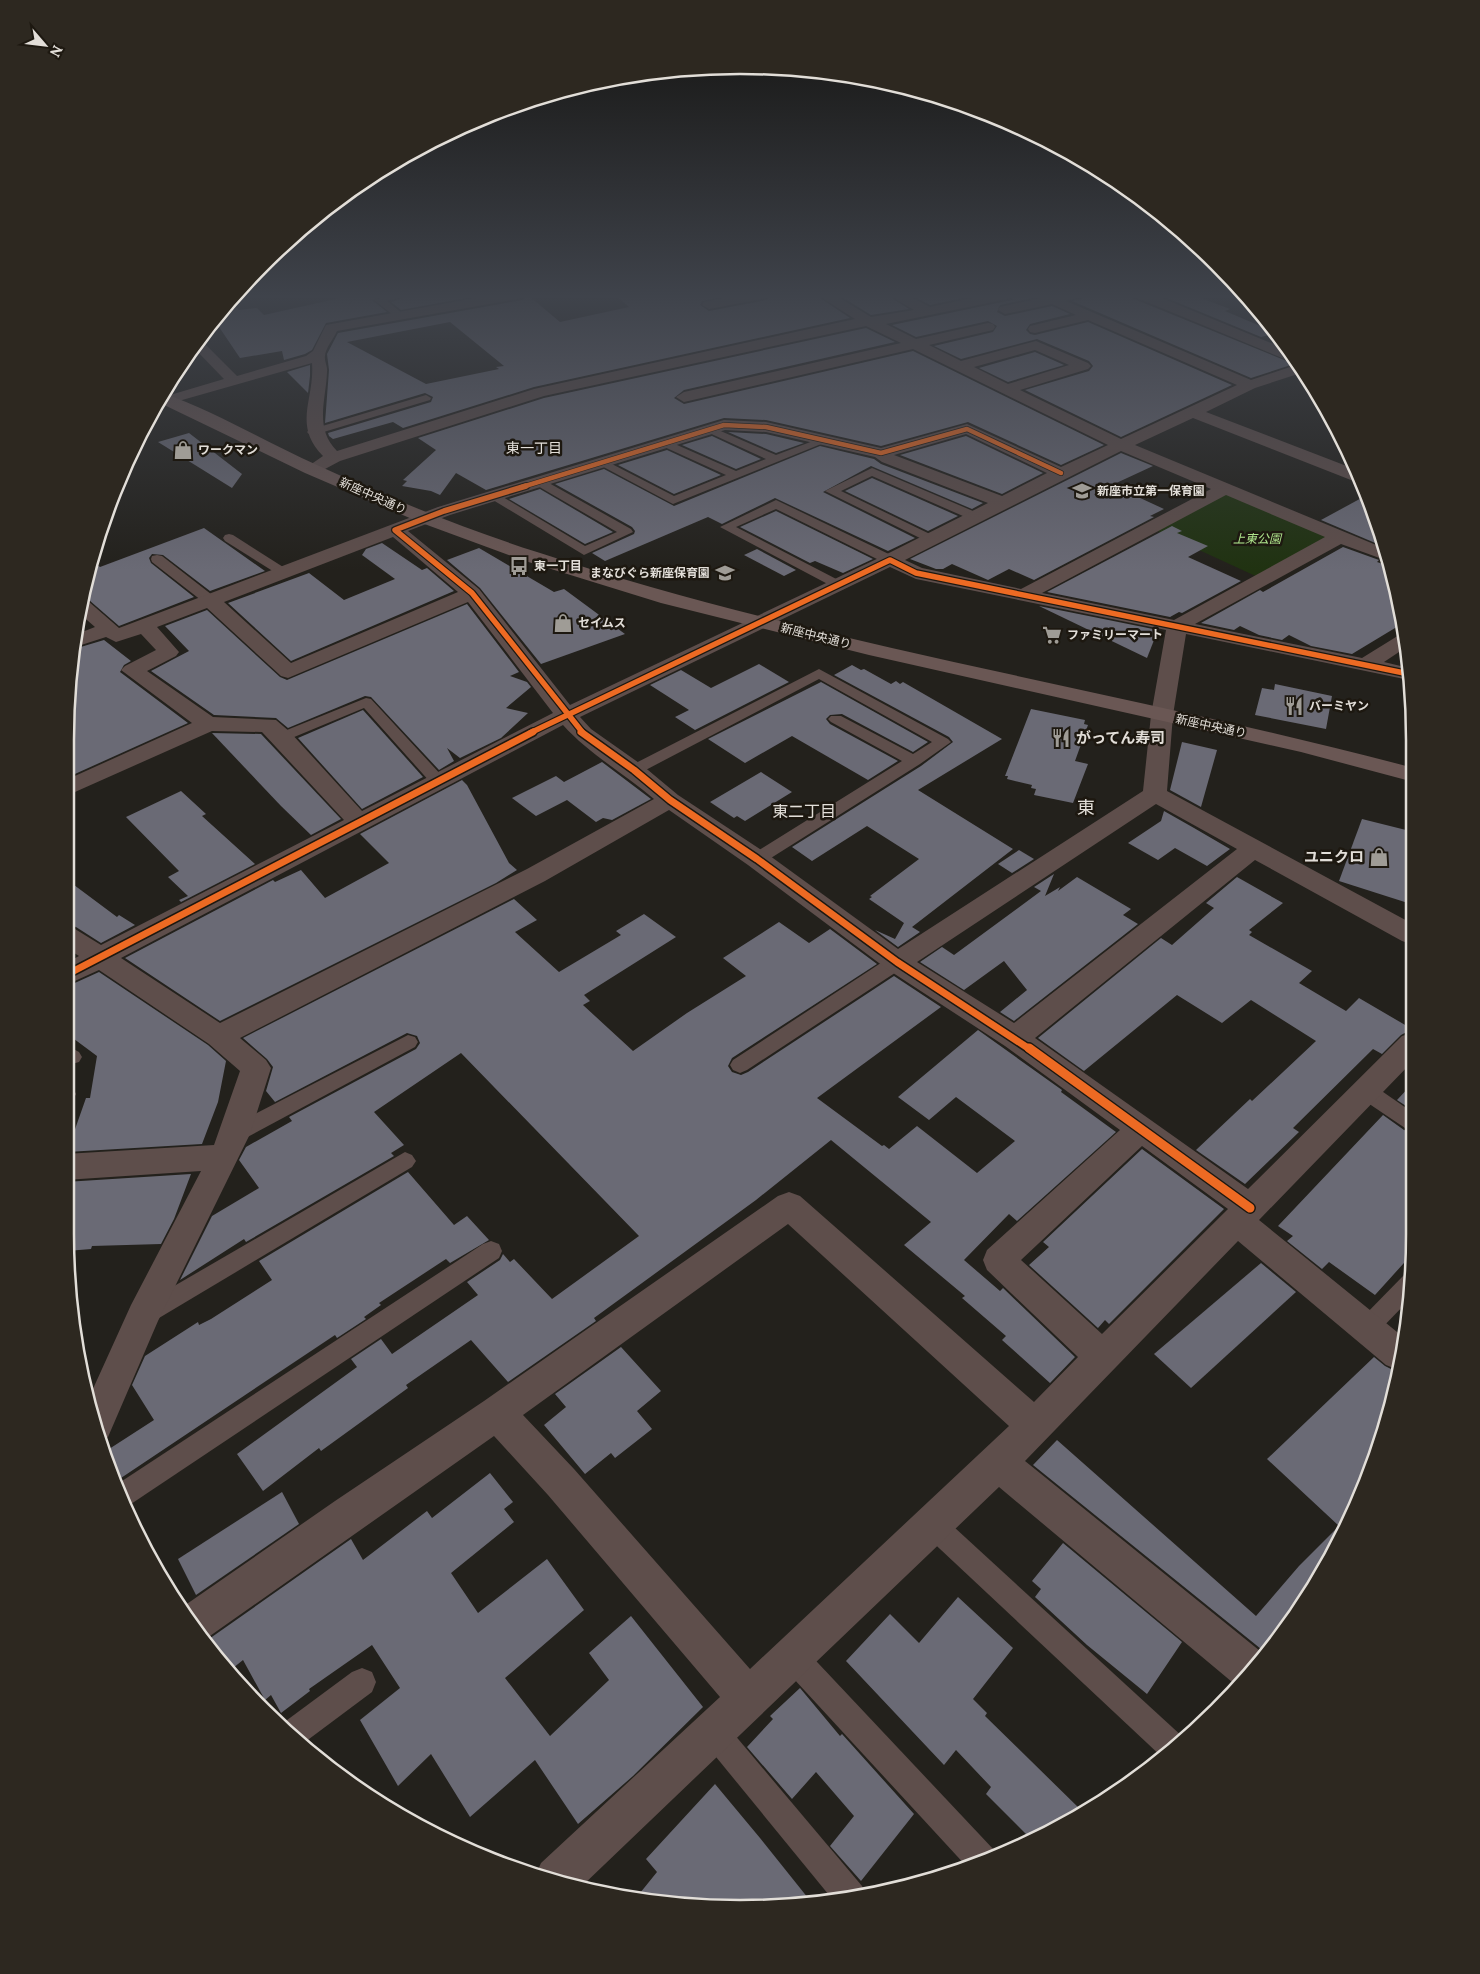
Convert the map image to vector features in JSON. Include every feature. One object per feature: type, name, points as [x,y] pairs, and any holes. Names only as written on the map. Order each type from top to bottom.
[{"type":"street","points":[[168,400],[219,386]]},
{"type":"street","points":[[318,386],[313,432],[325,450],[334,457]]},
{"type":"street","points":[[311,469],[334,457],[540,392],[567,386]]},
{"type":"street","points":[[684,397],[731,386]]},
{"type":"street","points":[[1000,386],[1121,445],[1380,554]]},
{"type":"street","points":[[1006,389],[1016,386]]},
{"type":"street","points":[[74,970],[437,780],[566,715],[839,586],[1061,473],[1195,413],[1250,386]]},
{"type":"street","name":"新座中央通り","points":[[166,403],[311,469],[425,518],[595,577],[668,599],[760,623],[1305,746],[1406,773]]},
{"type":"street","points":[[1195,413],[1346,466]]},
{"type":"street","points":[[87,610],[116,636],[425,518],[724,424],[754,428],[766,427],[881,453],[930,475],[1004,503]]},
{"type":"street","points":[[881,453],[968,429],[1061,473]]},
{"type":"street","points":[[1022,596],[1227,488]]},
{"type":"street","points":[[395,530],[472,593],[566,715],[584,734],[634,770],[670,800],[757,859],[897,962],[1015,1038],[1141,1129],[1243,1214],[1395,1352]]},
{"type":"street","points":[[1177,626],[1340,537]]},
{"type":"street","points":[[890,560],[916,573],[1403,673]]},
{"type":"street","points":[[211,600],[288,672],[472,593]]},
{"type":"street","points":[[145,626],[170,652],[132,670],[208,724]]},
{"type":"street","points":[[1155,794],[1162,715],[1177,626]]},
{"type":"street","points":[[82,639],[109,629]]},
{"type":"street","points":[[1366,664],[1399,643]]},
{"type":"street","points":[[74,785],[208,724],[268,726],[282,738],[358,821]]},
{"type":"street","points":[[1155,794],[1252,850],[1406,932]]},
{"type":"street","points":[[897,962],[1155,794]]},
{"type":"street","points":[[219,1036],[536,875],[670,800]]},
{"type":"street","points":[[1015,1038],[1252,850]]},
{"type":"street","points":[[74,941],[219,1036],[256,1068],[229,1146],[143,1316],[99,1416]]},
{"type":"street","points":[[560,1875],[998,1463],[1406,1050]]},
{"type":"street","points":[[1102,1358],[999,1260],[1141,1129]]},
{"type":"street","points":[[74,1166],[229,1146]]},
{"type":"street","points":[[198,1621],[348,1514],[497,1413],[789,1205],[1035,1426]]},
{"type":"street","points":[[497,1413],[567,1489],[748,1698]]},
{"type":"street","points":[[998,1463],[1246,1667]]},
{"type":"lane","points":[[313,432],[426,398]]},
{"type":"lane","points":[[710,429],[775,459]]},
{"type":"lane","points":[[602,463],[673,500],[825,440]]},
{"type":"lane","points":[[664,443],[735,475]]},
{"type":"lane","points":[[930,539],[831,491],[872,472],[976,517]]},
{"type":"lane","points":[[494,497],[584,551],[627,532],[540,482]]},
{"type":"lane","points":[[839,586],[726,527],[776,504],[890,560]]},
{"type":"lane","points":[[229,538],[284,572]]},
{"type":"lane","points":[[157,560],[211,600]]},
{"type":"lane","points":[[634,770],[819,674],[942,742],[757,859]]},
{"type":"lane","points":[[282,738],[366,702],[437,780]]},
{"type":"lane","points":[[836,719],[914,761]]},
{"type":"lane","points":[[740,1065],[897,962]]},
{"type":"lane","points":[[229,1146],[408,1042]]},
{"type":"lane","points":[[1366,1091],[1406,1118]]},
{"type":"lane","points":[[143,1316],[405,1161]]},
{"type":"lane","points":[[126,1494],[491,1251]]},
{"type":"lane","points":[[1367,1328],[1404,1290]]},
{"type":"lane","points":[[932,1525],[1169,1743]]},
{"type":"lane","points":[[792,1656],[978,1856]]},
{"type":"lane","points":[[296,1731],[362,1682]]},
{"type":"lane","points":[[713,1732],[846,1891]]},
{"type":"green space","name":"上東公園","points":[[1227,488],[1340,537],[1262,579],[1149,527]]},
{"type":"building","points":[[301,386],[309,386],[308,393]]},
{"type":"building","points":[[328,386],[538,386],[403,428],[393,422],[333,439],[328,433],[431,402],[433,397],[425,393],[325,423]]},
{"type":"building","points":[[599,386],[701,386],[684,390],[674,398],[684,404],[761,386],[984,386],[1104,445],[1061,465],[968,422],[881,446],[766,420],[724,418],[486,490],[456,473],[440,495],[431,491],[402,486],[407,481],[403,480],[436,450],[418,438],[544,398]]},
{"type":"building","points":[[1038,386],[1230,386],[1121,437],[1025,390]]},
{"type":"building","points":[[728,432],[766,434],[804,443],[776,453]]},
{"type":"building","points":[[189,433],[242,474],[232,488],[158,442]]},
{"type":"building","points":[[712,436],[761,459],[736,469],[682,445]]},
{"type":"building","points":[[966,436],[1043,473],[1002,494],[900,455]]},
{"type":"building","points":[[820,446],[874,459],[881,464],[983,503],[972,509],[871,466],[823,492],[915,538],[888,551],[775,498],[722,524],[708,517],[605,561],[592,553],[634,534],[635,531],[632,527],[555,484],[604,469],[674,506]]},
{"type":"building","points":[[667,450],[721,475],[674,494],[618,465]]},
{"type":"building","points":[[1121,453],[1153,466],[1112,485],[1164,509],[1150,516],[1154,517],[1034,580],[1009,569],[988,580],[952,564],[943,569],[936,569],[910,559]]},
{"type":"building","points":[[872,478],[958,516],[928,531],[845,491]]},
{"type":"building","points":[[540,489],[613,532],[585,544],[509,499]]},
{"type":"building","points":[[1361,498],[1376,543],[1321,520]]},
{"type":"building","points":[[776,511],[873,559],[843,573],[815,561],[810,563],[740,527]]},
{"type":"building","points":[[1172,526],[1182,531],[1177,533],[1208,546],[1188,557],[1241,581],[1182,613],[1179,612],[1170,617],[1047,592]]},
{"type":"building","points":[[204,528],[265,571],[210,591],[163,555],[152,554],[149,558],[151,563],[194,597],[119,626],[89,600],[97,565],[100,567]]},
{"type":"building","points":[[382,543],[422,570],[427,568],[454,591],[291,661],[228,603],[309,573],[344,600],[395,579],[362,555],[366,549]]},
{"type":"building","points":[[1343,547],[1379,560],[1377,562],[1383,564],[1396,627],[1352,654],[1311,646],[1289,635],[1282,640],[1259,635],[1240,626],[1234,630],[1201,623],[1260,590],[1263,592]]},
{"type":"building","points":[[479,548],[554,592],[564,589],[625,634],[541,664],[480,588],[447,560]]},
{"type":"building","points":[[757,549],[796,570],[784,576],[744,555]]},
{"type":"building","points":[[467,604],[519,672],[510,676],[527,682],[531,687],[506,708],[528,713],[501,738],[460,758],[447,748],[454,761],[439,770],[371,697],[365,696],[288,728],[276,718],[214,715],[151,671],[189,651],[165,626],[207,610],[280,677],[287,680]]},
{"type":"building","points":[[1039,606],[1158,630],[1147,658]]},
{"type":"building","points":[[104,640],[131,661],[124,665],[120,672],[188,723],[74,774],[75,696],[80,647]]},
{"type":"building","points":[[759,664],[789,682],[695,730],[675,717],[689,710],[650,685],[681,670],[711,688]]},
{"type":"building","points":[[852,665],[861,670],[864,669],[891,684],[896,681],[900,684],[903,682],[1002,739],[918,790],[1013,849],[912,927],[920,932],[898,947],[875,930],[895,939],[904,923],[869,899],[872,897],[870,896],[919,859],[867,826],[812,861],[792,847],[921,766],[953,742],[949,737],[834,675]]},
{"type":"building","points":[[821,682],[928,742],[913,752],[842,714],[830,715],[826,719],[830,724],[898,761],[868,780],[792,736],[745,763],[708,739]]},
{"type":"building","name":"バーミヤン","points":[[1275,684],[1332,696],[1326,729],[1255,715],[1262,688],[1274,690]]},
{"type":"building","points":[[1031,709],[1085,720],[1084,724],[1088,725],[1075,761],[1088,764],[1073,803],[1034,795],[1036,789],[1031,788],[1032,785],[1007,779],[1008,776],[1005,776]]},
{"type":"building","points":[[363,710],[423,777],[362,809],[298,738]]},
{"type":"building","points":[[212,733],[261,734],[341,819],[311,835]]},
{"type":"building","points":[[1182,742],[1217,750],[1201,807],[1170,790]]},
{"type":"building","points":[[602,762],[651,799],[612,820],[603,818],[596,822],[567,800],[536,816],[512,798],[556,776],[564,782]]},
{"type":"building","points":[[761,772],[792,792],[745,821],[737,816],[734,818],[710,802]]},
{"type":"building","points":[[462,780],[467,785],[509,863],[517,870],[496,883],[220,1021],[125,958],[273,880],[275,882],[301,870],[325,898],[389,863],[360,834]]},
{"type":"building","points":[[181,791],[206,814],[202,816],[255,864],[181,902],[179,900],[188,896],[168,877],[179,871],[126,817]]},
{"type":"building","points":[[1164,811],[1230,849],[1207,866],[1175,848],[1158,860],[1128,843],[1161,821]]},
{"type":"building","name":"ユニクロ","points":[[1362,819],[1406,830],[1406,902],[1339,881]]},
{"type":"building","points":[[1019,850],[1034,859],[1012,873],[998,864]]},
{"type":"building","points":[[1054,874],[1045,896],[1060,887],[1058,891],[1077,877],[1131,909],[1123,915],[1138,924],[1014,1021],[1000,1012],[1027,990],[1004,961],[964,990],[920,962],[942,947],[954,955],[1041,891],[1034,887]]},
{"type":"building","points":[[1237,877],[1283,903],[1249,930],[1252,932],[1249,935],[1312,971],[1299,983],[1346,1011],[1359,998],[1406,1025],[1406,1032],[1382,1054],[1373,1049],[1293,1128],[1299,1132],[1245,1184],[1196,1150],[1316,1041],[1251,1000],[1222,1023],[1177,995],[1084,1071],[1038,1038],[1161,938],[1172,945],[1214,908],[1206,903]]},
{"type":"building","points":[[74,885],[117,917],[119,915],[135,925],[101,943],[74,926]]},
{"type":"building","points":[[514,899],[537,920],[515,932],[559,972],[621,935],[616,931],[644,914],[676,937],[584,995],[590,1001],[583,1005],[633,1051],[687,1013],[746,976],[723,958],[779,922],[809,943],[830,929],[877,964],[732,1058],[728,1066],[732,1072],[741,1075],[748,1072],[894,976],[941,1007],[817,1098],[882,1146],[884,1145],[889,1149],[917,1126],[977,1173],[1015,1141],[956,1097],[929,1120],[898,1097],[978,1030],[1062,1090],[1061,1092],[1116,1132],[1017,1221],[1009,1214],[964,1260],[1000,1291],[1003,1288],[1075,1357],[1050,1383],[1002,1340],[1006,1336],[962,1298],[965,1296],[904,1245],[931,1222],[831,1140],[756,1200],[594,1318],[596,1321],[508,1382],[471,1340],[406,1385],[408,1388],[321,1451],[319,1448],[263,1491],[237,1454],[357,1367],[351,1359],[381,1339],[392,1354],[478,1295],[467,1282],[500,1260],[503,1254],[510,1262],[514,1259],[552,1299],[639,1236],[461,1053],[374,1112],[404,1145],[391,1153],[394,1156],[246,1242],[244,1239],[180,1280],[212,1216],[259,1188],[239,1160],[246,1147],[292,1121],[289,1117],[416,1049],[420,1043],[417,1036],[407,1033],[275,1102],[266,1091],[273,1067],[267,1059],[243,1038]]},
{"type":"building","points":[[99,972],[208,1045],[226,1061],[218,1102],[202,1144],[74,1152],[74,1132],[86,1098],[90,1098],[97,1056],[74,1039],[74,983]]},
{"type":"building","points":[[1406,1090],[1406,1106],[1397,1100]]},
{"type":"building","points":[[1383,1115],[1406,1130],[1405,1261],[1375,1295],[1329,1262],[1322,1269],[1287,1241],[1293,1236],[1278,1226]]},
{"type":"building","points":[[1142,1149],[1224,1209],[1109,1324],[1105,1320],[1098,1328],[1029,1265],[1049,1247],[1043,1242]]},
{"type":"building","points":[[408,1172],[454,1225],[467,1216],[489,1240],[450,1263],[446,1259],[379,1303],[381,1305],[364,1317],[366,1319],[337,1338],[335,1335],[120,1479],[109,1449],[154,1420],[132,1385],[145,1356],[198,1322],[199,1325],[211,1319],[272,1280],[259,1261]]},
{"type":"building","points":[[191,1174],[174,1219],[161,1244],[92,1246],[91,1249],[74,1250],[74,1181]]},
{"type":"building","points":[[1261,1263],[1296,1292],[1191,1388],[1154,1354]]},
{"type":"building","points":[[621,1347],[661,1391],[637,1411],[652,1429],[615,1458],[611,1453],[585,1474],[544,1425],[566,1407],[555,1394]]},
{"type":"building","points":[[1374,1357],[1392,1369],[1384,1406],[1371,1448],[1356,1489],[1338,1529],[1294,1604],[1261,1649],[1033,1465],[1057,1440],[1256,1616],[1299,1566],[1339,1526],[1267,1459]]},
{"type":"building","points":[[490,1473],[513,1502],[504,1509],[514,1522],[451,1573],[478,1613],[547,1559],[584,1610],[505,1678],[550,1736],[609,1680],[589,1653],[631,1616],[703,1707],[633,1776],[578,1824],[535,1760],[470,1817],[431,1754],[398,1786],[360,1720],[400,1688],[372,1645],[309,1689],[310,1691],[281,1713],[271,1695],[265,1700],[243,1660],[234,1667],[210,1638],[351,1539],[363,1560],[427,1511],[432,1518]]},
{"type":"building","points":[[282,1492],[299,1524],[196,1595],[178,1559]]},
{"type":"building","points":[[1063,1543],[1182,1642],[1147,1694],[1087,1645],[1035,1597],[1041,1589],[1032,1581]]},
{"type":"building","points":[[958,1597],[1013,1648],[973,1699],[987,1713],[985,1716],[1079,1808],[1027,1835],[986,1794],[991,1787],[956,1750],[944,1765],[846,1661],[890,1614],[919,1643]]},
{"type":"building","points":[[800,1688],[840,1736],[842,1734],[914,1814],[861,1881],[830,1846],[854,1816],[816,1772],[792,1799],[747,1747],[773,1719],[770,1716]]},
{"type":"building","points":[[715,1784],[807,1897],[740,1900],[696,1899],[640,1893],[657,1872],[646,1859]]},
{"type":"cycle path","points":[[1061,473],[967,429],[881,453],[766,427],[754,428],[724,425],[444,511],[395,530],[472,593],[566,715],[583,734],[634,770],[670,800],[757,859],[897,962],[1015,1038],[1250,1208]]},
{"type":"cycle path","points":[[74,971],[566,715],[890,560],[916,573],[1403,673]]},
{"type":"place","name":"ワークマン","points":[[183,450]]},
{"type":"place","name":"新座市立第一保育園","points":[[1082,491]]},
{"type":"place","name":"東一丁目","points":[[519,566]]},
{"type":"place","name":"まなびぐら新座保育園","points":[[725,573]]},
{"type":"place","name":"セイムス","points":[[563,623]]},
{"type":"place","name":"ファミリーマート","points":[[1052,635]]},
{"type":"place","name":"バーミヤン","points":[[1294,706]]},
{"type":"place","name":"がってん寿司","points":[[1061,738]]},
{"type":"place","name":"ユニクロ","points":[[1379,857]]},
{"type":"district","name":"東一丁目","points":[[534,448]]},
{"type":"district","name":"東","points":[[1086,808]]},
{"type":"district","name":"東二丁目","points":[[804,811]]}]
